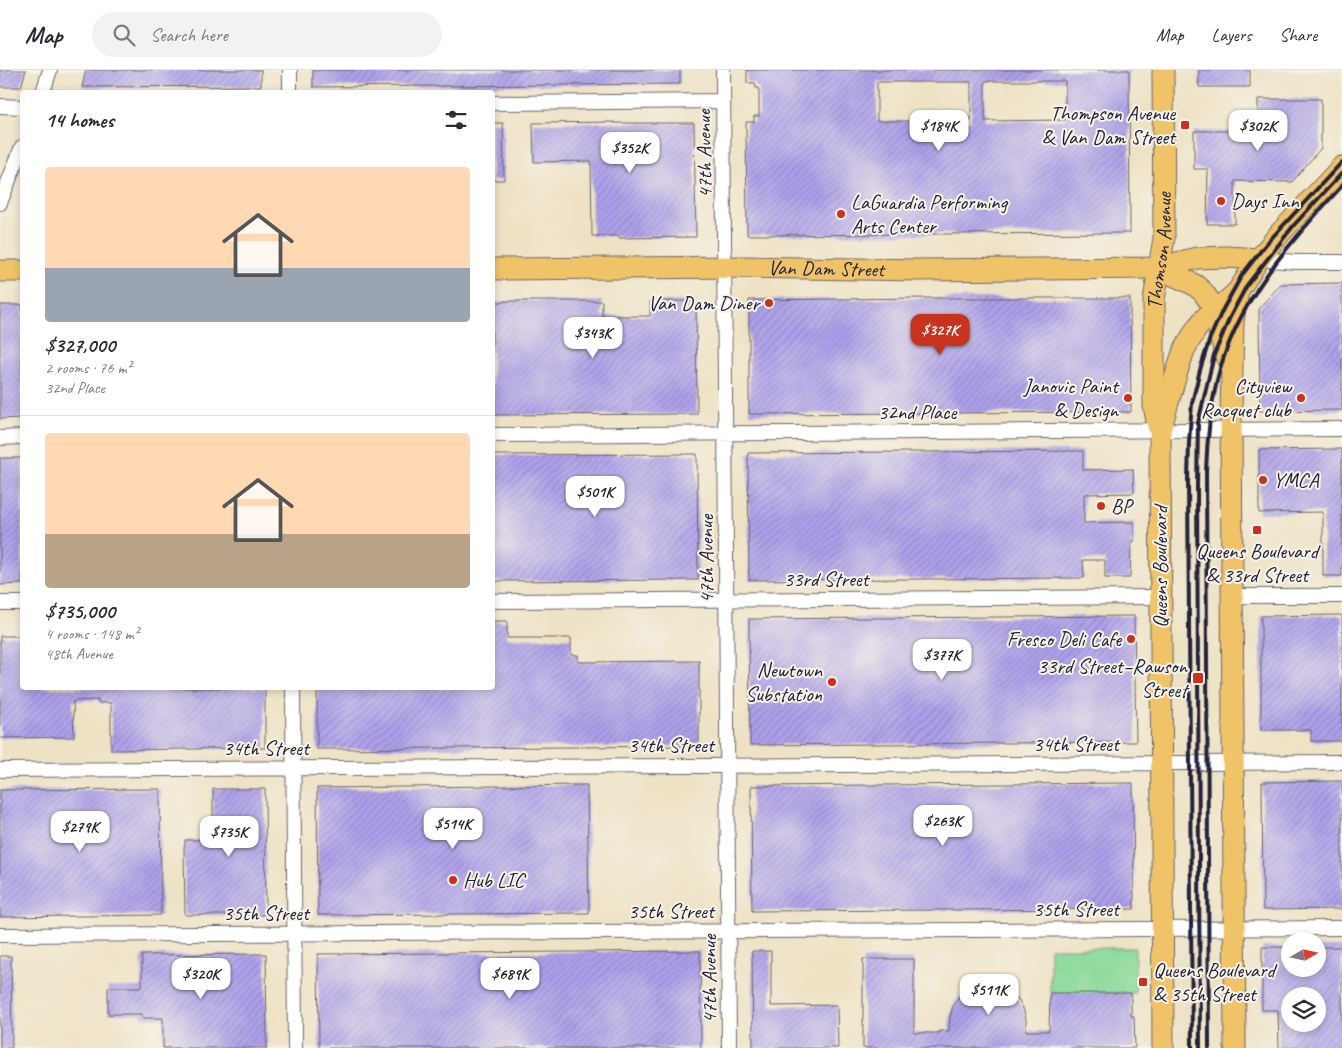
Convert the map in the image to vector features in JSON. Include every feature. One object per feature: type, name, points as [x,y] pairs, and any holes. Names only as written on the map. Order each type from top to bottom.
[{"type":"main road","name":"Thomson Avenue","points":[[1160,430],[1154,406],[1154,300],[1164,238],[1163,70]]},
{"type":"main road","name":"Queens Boulevard","points":[[1163,1048],[1160,430],[1184,350],[1196,328],[1215,309],[1238,291],[1259,259],[1281,232],[1342,167]]},
{"type":"main road","name":"Van Dam Street","points":[[495,269],[724,267],[918,270],[1158,268],[1197,258],[1259,259]]},
{"type":"main road","name":"Van Dam Street","points":[[1158,268],[1195,285],[1203,292],[1215,309]]},
{"type":"main road","points":[[0,271],[20,271]]},
{"type":"main road","name":"Queens Boulevard","points":[[1234,1048],[1232,430],[1233,321],[1238,291]]},
{"type":"main road","points":[[1215,309],[1219,331],[1233,377]]},
{"type":"street","points":[[44,90],[50,70]]},
{"type":"street","points":[[290,70],[290,90]]},
{"type":"street","name":"47th Avenue","points":[[723,70],[729,1048]]},
{"type":"street","points":[[495,103],[723,102]]},
{"type":"street","points":[[0,106],[20,107]]},
{"type":"street","points":[[0,203],[20,152]]},
{"type":"street","name":"Van Dam Street","points":[[1259,259],[1296,262],[1342,262]]},
{"type":"street","name":"32nd Place","points":[[495,436],[1342,429]]},
{"type":"street","points":[[0,438],[20,437]]},
{"type":"street","name":"33rd Street","points":[[495,601],[1160,596]]},
{"type":"street","points":[[1232,596],[1342,596]]},
{"type":"street","points":[[0,603],[20,603]]},
{"type":"street","points":[[293,690],[295,1048]]},
{"type":"street","name":"34th Street","points":[[0,770],[1342,762]]},
{"type":"street","name":"35th Street","points":[[0,935],[1342,928]]},
{"type":"green space","points":[[1050,948],[1135,948],[1135,993],[1050,993]]},
{"type":"building","points":[[0,70],[26,70],[21,87],[0,87]]},
{"type":"building","points":[[86,70],[261,70],[261,86],[82,87]]},
{"type":"building","points":[[313,70],[680,70],[680,84],[313,87]]},
{"type":"building","points":[[747,70],[1129,70],[1130,233],[747,235],[746,122],[754,122],[754,116],[759,116],[759,88],[756,88],[755,83],[747,83]],"holes":[[[985,81],[1065,81],[1065,120],[985,121]],[[877,82],[971,82],[971,121],[877,121]]]},
{"type":"building","points":[[1199,70],[1250,70],[1250,87],[1199,87]]},
{"type":"building","points":[[1258,99],[1321,99],[1321,148],[1292,182],[1235,181],[1235,224],[1207,224],[1208,169],[1194,169],[1194,131],[1258,131]]},
{"type":"building","points":[[495,123],[503,123],[504,180],[495,180]]},
{"type":"building","points":[[533,123],[694,123],[696,237],[619,238],[619,236],[592,236],[591,161],[534,162]]},
{"type":"building","points":[[1342,283],[1342,410],[1260,411],[1259,308],[1281,284]]},
{"type":"building","points":[[1130,298],[1131,412],[749,414],[749,300]]},
{"type":"building","points":[[602,301],[602,316],[650,316],[650,301],[696,301],[697,414],[495,415],[495,302]]},
{"type":"building","points":[[0,305],[20,305],[20,418],[0,419]]},
{"type":"building","points":[[1342,449],[1342,576],[1323,576],[1323,512],[1259,513],[1259,450]]},
{"type":"building","points":[[1083,451],[1083,470],[1133,469],[1134,493],[1084,494],[1084,523],[1134,522],[1134,542],[1131,542],[1130,578],[1105,578],[1105,560],[1083,560],[1084,578],[749,580],[748,453]]},
{"type":"building","points":[[697,454],[698,580],[495,581],[495,455]]},
{"type":"building","points":[[0,458],[20,458],[20,584],[0,585]]},
{"type":"building","points":[[1342,615],[1342,741],[1311,741],[1311,730],[1261,730],[1261,616]]},
{"type":"building","points":[[1134,616],[1136,742],[750,745],[749,619]]},
{"type":"building","points":[[495,621],[507,621],[507,638],[571,638],[571,655],[578,655],[578,662],[699,661],[699,746],[317,749],[317,690],[495,690]]},
{"type":"building","points":[[0,636],[20,636],[20,690],[265,690],[265,748],[111,750],[111,703],[98,703],[98,700],[73,701],[74,737],[0,738]]},
{"type":"building","points":[[1342,781],[1342,909],[1263,910],[1262,782]]},
{"type":"building","points":[[1133,783],[1134,909],[752,911],[751,786]]},
{"type":"building","name":"Hub LIC","points":[[587,785],[589,913],[318,915],[317,788]]},
{"type":"building","points":[[160,789],[161,915],[0,917],[0,790]]},
{"type":"building","points":[[213,789],[265,789],[266,915],[185,915],[185,840],[213,840]]},
{"type":"building","points":[[1262,947],[1281,947],[1281,978],[1326,978],[1326,947],[1342,947],[1342,1048],[1279,1048],[1278,1010],[1262,1010]]},
{"type":"building","points":[[700,951],[701,1048],[319,1048],[318,954]]},
{"type":"building","points":[[752,951],[771,951],[771,1006],[837,1005],[838,1048],[753,1048]]},
{"type":"building","points":[[266,954],[267,1048],[163,1048],[163,1018],[142,1018],[142,1014],[108,1014],[108,987],[142,987],[142,955]]},
{"type":"building","points":[[0,956],[11,956],[12,1048],[0,1048]]},
{"type":"building","points":[[863,959],[914,959],[914,1033],[949,1031],[950,1017],[956,1001],[965,991],[980,985],[997,985],[1006,989],[1019,1000],[1026,1019],[1026,1031],[1049,1031],[1050,993],[1131,993],[1131,1016],[1134,1016],[1135,1048],[863,1048]]},
{"type":"railway","points":[[1192,1048],[1188,480],[1192,403],[1210,338],[1223,309],[1242,275],[1266,244],[1342,162]]},
{"type":"railway","points":[[1200,1048],[1198,423],[1214,355],[1230,317],[1247,285],[1294,225],[1342,173]]},
{"type":"railway","points":[[1209,1048],[1206,471],[1211,414],[1217,380],[1226,352],[1237,325],[1251,299],[1284,252],[1342,186]]},
{"type":"place","name":"Thompson Avenue & Van Dam Street","points":[[1185,125]]},
{"type":"place","name":"Days Inn","points":[[1221,201]]},
{"type":"place","name":"LaGuardia Performing Arts Center","points":[[841,214]]},
{"type":"place","name":"Van Dam Diner","points":[[769,303]]},
{"type":"place","name":"Janovic Paint & Design","points":[[1128,398]]},
{"type":"place","name":"Cityview Racquet club","points":[[1301,398]]},
{"type":"place","name":"YMCA","points":[[1263,480]]},
{"type":"place","name":"BP","points":[[1101,506]]},
{"type":"place","name":"Queens Boulevard & 33rd Street","points":[[1257,530]]},
{"type":"place","name":"Fresco Deli Cafe","points":[[1131,639]]},
{"type":"place","name":"33rd Street–Rawson Street","points":[[1198,678]]},
{"type":"place","name":"Newtown Substation","points":[[832,682]]},
{"type":"place","name":"Hub LIC","points":[[453,880]]},
{"type":"place","name":"Queens Boulevard & 35th Street","points":[[1143,982]]}]
